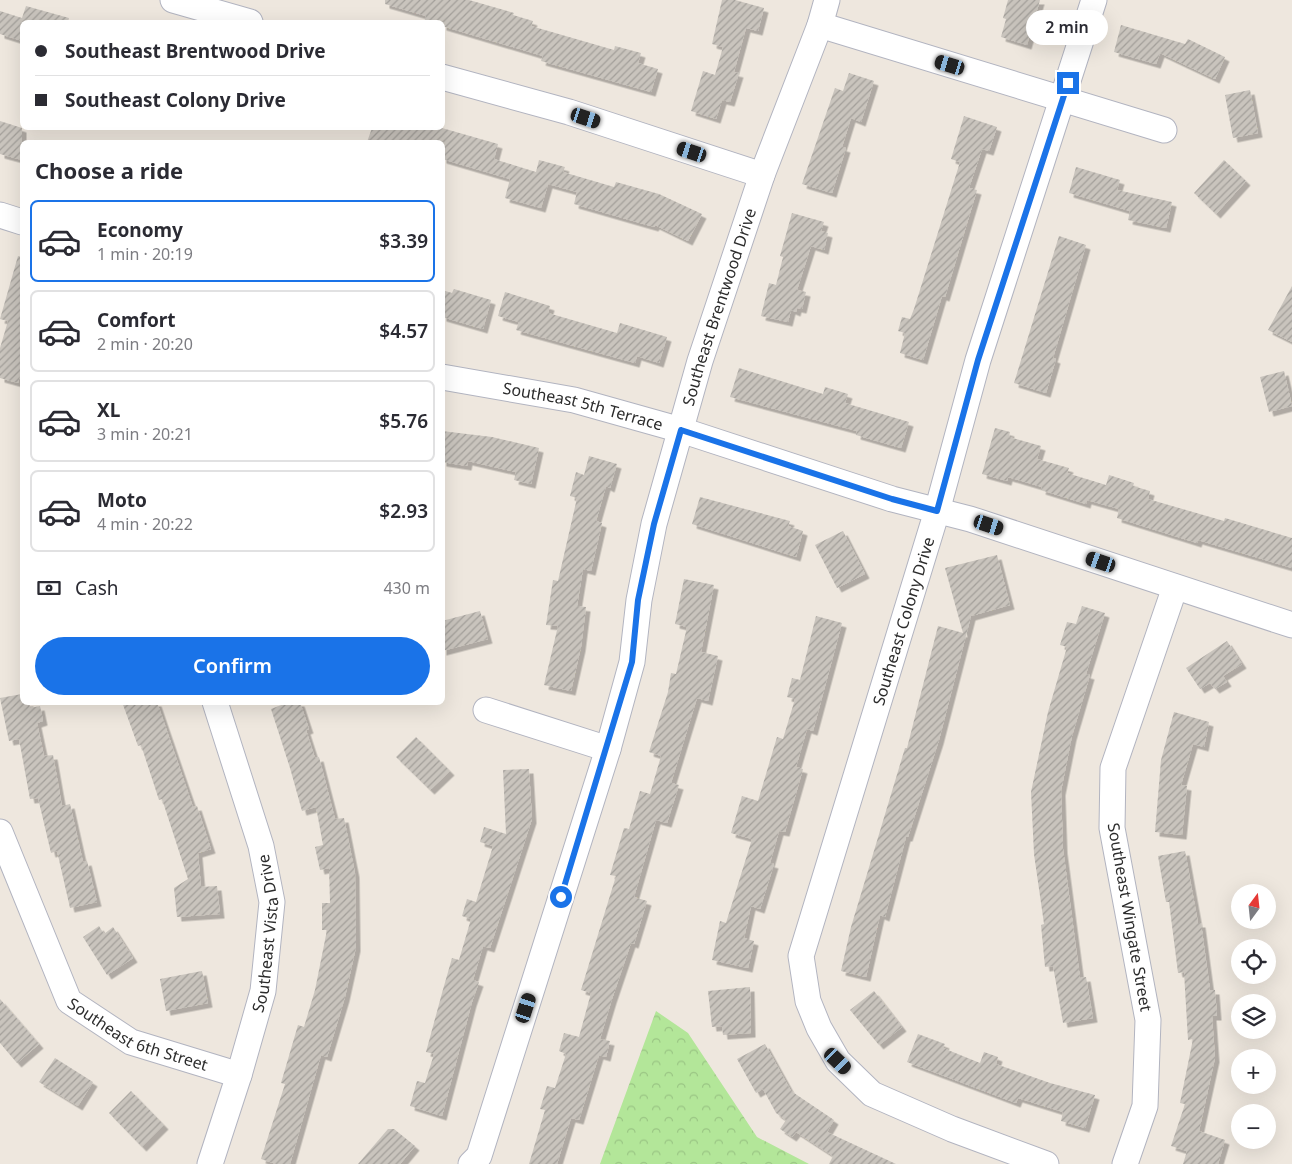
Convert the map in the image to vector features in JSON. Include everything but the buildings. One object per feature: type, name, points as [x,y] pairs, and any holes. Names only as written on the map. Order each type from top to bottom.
[{"type":"street","points":[[173,0],[243,20]]},
{"type":"street","name":"Southeast Brentwood Drive","points":[[471,1164],[479,1156],[608,749],[632,662],[638,600],[654,524],[700,361],[762,175],[820,25],[827,0]]},
{"type":"street","name":"Southeast Colony Drive","points":[[1046,1164],[952,1129],[872,1094],[838,1061],[819,1028],[808,1001],[801,956],[937,511],[978,360],[1094,0]]},
{"type":"street","points":[[820,25],[1164,130]]},
{"type":"street","points":[[445,78],[569,112],[762,175]]},
{"type":"street","name":"Southeast 5th Terrace","points":[[445,378],[574,400],[681,430],[892,499],[970,518],[1292,625]]},
{"type":"street","name":"Southeast Wingate Street","points":[[1125,1164],[1145,1106],[1148,1020],[1112,828],[1113,768],[1175,587]]},
{"type":"street","name":"Southeast Vista Drive","points":[[210,1164],[240,1075],[263,991],[272,902],[262,846],[217,705]]},
{"type":"street","points":[[486,710],[608,749]]},
{"type":"street","name":"Southeast 6th Street","points":[[0,832],[69,1001],[131,1042],[240,1075]]},
{"type":"green space","points":[[656,1011],[688,1033],[757,1137],[809,1164],[600,1164]]},
{"type":"route","points":[[561,897],[608,749],[632,662],[638,600],[654,524],[681,430],[892,499],[937,511],[978,360],[1068,83]]}]
